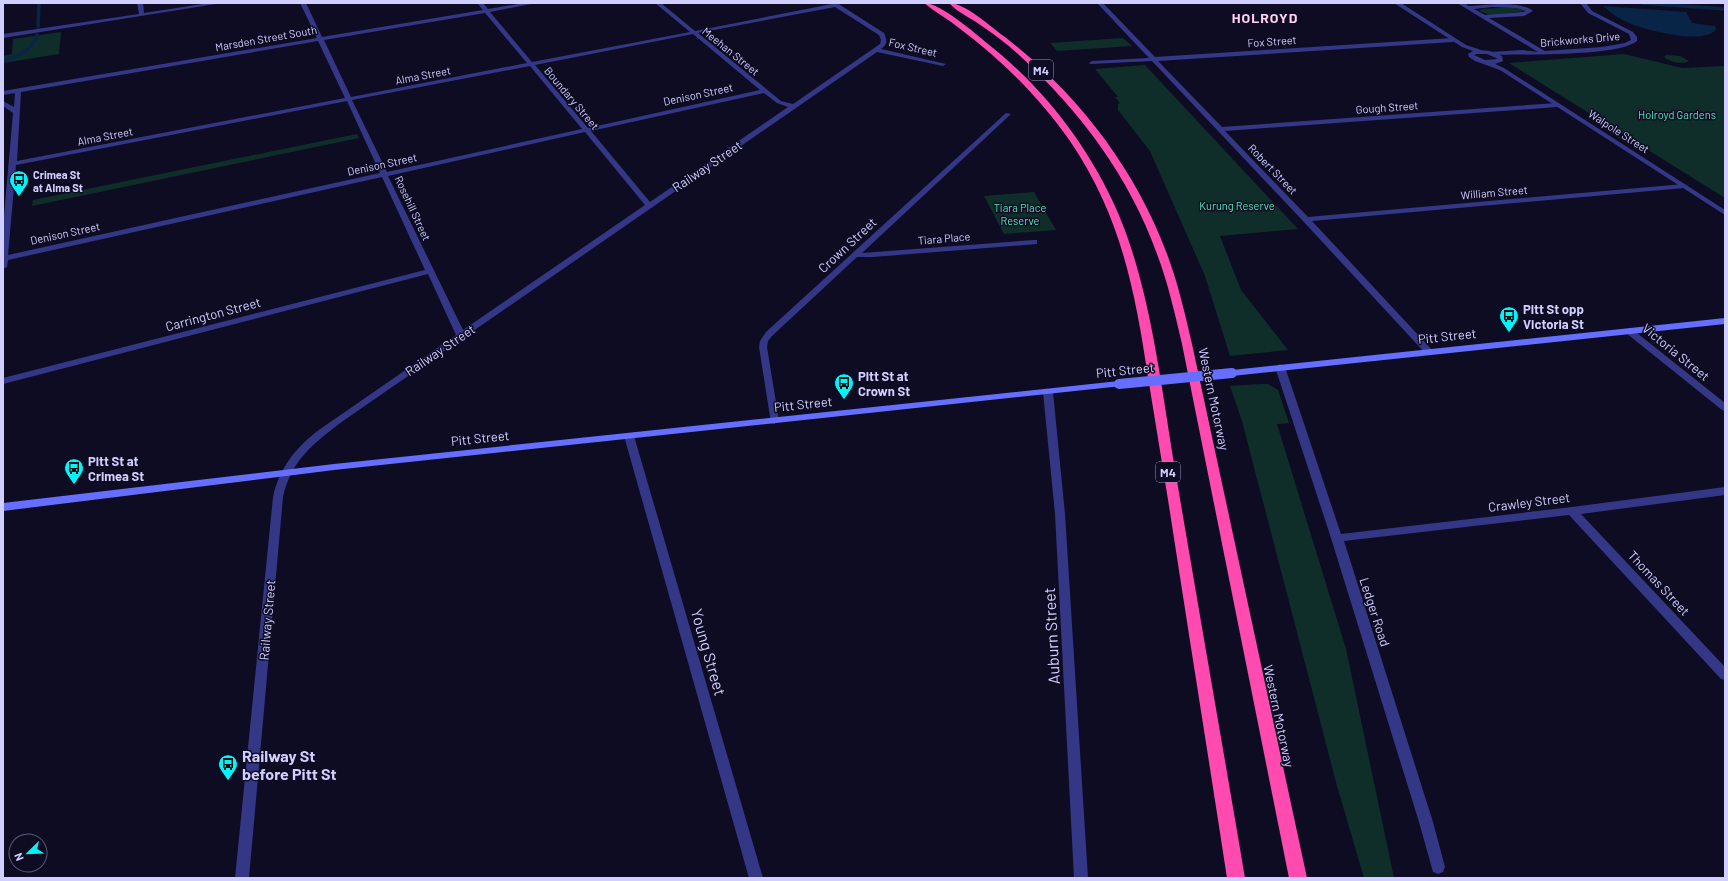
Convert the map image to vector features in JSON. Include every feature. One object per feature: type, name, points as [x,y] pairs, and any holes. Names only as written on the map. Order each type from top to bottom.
[{"type":"highway","name":"M4","points":[[927,3],[965,29],[989,48],[1018,74],[1045,102],[1083,155],[1108,200],[1128,251],[1139,294],[1148,342],[1236,878]]},
{"type":"highway","name":"Western Motorway","points":[[952,3],[962,7],[1014,47],[1036,65],[1064,93],[1086,119],[1120,166],[1149,220],[1162,254],[1181,318],[1198,392],[1298,878]]},
{"type":"main road","name":"Pitt Street","points":[[3,507],[286,473],[1725,321]]},
{"type":"street","points":[[140,3],[142,15]]},
{"type":"street","points":[[3,36],[219,3]]},
{"type":"street","name":"Rosehill Street","points":[[304,3],[461,336]]},
{"type":"street","name":"Boundary Street","points":[[480,3],[649,205]]},
{"type":"street","name":"Marsden Street South","points":[[3,94],[533,3]]},
{"type":"street","name":"Meehan Street","points":[[658,3],[778,102],[794,107]]},
{"type":"street","name":"Robert Street","points":[[1100,3],[1306,219],[1429,352]]},
{"type":"street","points":[[1397,3],[1453,40],[1480,52]]},
{"type":"street","points":[[1460,3],[1544,53]]},
{"type":"street","name":"Brickworks Drive","points":[[1480,52],[1523,52],[1533,54],[1629,45],[1634,42],[1634,38],[1631,33],[1590,12],[1583,3]]},
{"type":"street","points":[[835,4],[882,34],[884,37],[884,43],[878,50]]},
{"type":"street","name":"Alma Street","points":[[13,164],[531,65],[835,4]]},
{"type":"street","points":[[1468,8],[1516,6],[1526,8],[1530,12],[1524,14],[1484,17]]},
{"type":"street","name":"Fox Street","points":[[1092,63],[1453,40]]},
{"type":"street","points":[[1464,46],[1471,54],[1480,52]]},
{"type":"street","name":"Fox Street","points":[[878,50],[943,64]]},
{"type":"street","name":"Railway Street","points":[[242,878],[278,497],[286,473],[296,455],[315,437],[649,205],[878,50]]},
{"type":"street","points":[[1492,53],[1499,60]]},
{"type":"street","name":"Walpole Street","points":[[1471,54],[1476,59],[1502,69],[1725,213]]},
{"type":"street","name":"Brickworks Drive","points":[[1485,62],[1529,56],[1533,54]]},
{"type":"street","name":"Walpole Street","points":[[1499,60],[1502,69]]},
{"type":"street","points":[[3,267],[13,164],[18,91]]},
{"type":"street","name":"Denison Street","points":[[4,258],[764,91]]},
{"type":"street","points":[[3,103],[16,112]]},
{"type":"street","name":"Gough Street","points":[[1219,129],[1557,104]]},
{"type":"street","name":"Crown Street","points":[[774,421],[763,347],[764,341],[769,334],[854,254],[1008,114]]},
{"type":"street","name":"William Street","points":[[1306,219],[1684,186]]},
{"type":"street","name":"Tiara Place","points":[[854,254],[873,255],[1034,242]]},
{"type":"street","name":"Carrington Street","points":[[3,382],[430,271]]},
{"type":"street","name":"Victoria Street","points":[[1629,331],[1725,408]]},
{"type":"street","name":"Ledger Road","points":[[1280,367],[1337,538],[1426,822],[1438,867]]},
{"type":"street","name":"Auburn Street","points":[[1048,392],[1060,514],[1081,878]]},
{"type":"street","name":"Young Street","points":[[629,436],[756,878]]},
{"type":"street","name":"Crawley Street","points":[[1337,538],[1572,511],[1725,491]]},
{"type":"street","name":"Thomas Street","points":[[1572,511],[1725,674]]},
{"type":"green space","points":[[1514,7],[1526,11],[1490,15],[1479,11],[1482,9]]},
{"type":"green space","points":[[61,32],[59,54],[3,63],[3,56],[12,54],[13,39]]},
{"type":"green space","points":[[1123,38],[1132,46],[1057,51],[1050,43]]},
{"type":"green space","name":"Holroyd Gardens","points":[[1624,54],[1682,68],[1725,66],[1725,198],[1509,63]]},
{"type":"green space","points":[[1666,55],[1680,56],[1689,61],[1683,63],[1673,62],[1664,57]]},
{"type":"green space","name":"Kurung Reserve","points":[[1145,65],[1298,229],[1220,236],[1241,290],[1288,350],[1230,356],[1205,276],[1150,151],[1118,110],[1118,104],[1120,103],[1115,97],[1118,97],[1095,69]]},
{"type":"green space","points":[[357,134],[359,138],[32,206],[33,200]]},
{"type":"green space","name":"Tiara Place Reserve","points":[[1034,192],[1056,230],[1004,234],[984,196]]},
{"type":"green space","points":[[1268,384],[1278,390],[1289,423],[1277,424],[1346,649],[1394,878],[1364,878],[1337,786],[1242,421],[1230,386]]},
{"type":"water","points":[[1603,6],[1686,12],[1692,23],[1715,26],[1716,29],[1710,34],[1700,36],[1674,35],[1637,26],[1615,16]]},
{"type":"waterway","points":[[38,27],[39,3]]},
{"type":"waterway","points":[[1642,3],[1725,9]]},
{"type":"waterway","points":[[3,61],[19,55],[28,49],[35,41],[37,35]]},
{"type":"place","name":"Crimea St at Alma St","points":[[19,197]]},
{"type":"place","name":"Pitt St opp Victoria St","points":[[1509,333]]},
{"type":"place","name":"Pitt St at Crown St","points":[[844,400]]},
{"type":"place","name":"Pitt St at Crimea St","points":[[74,485]]},
{"type":"place","name":"Railway St before Pitt St","points":[[228,781]]},
{"type":"district","name":"HOLROYD","points":[[1265,17]]}]
